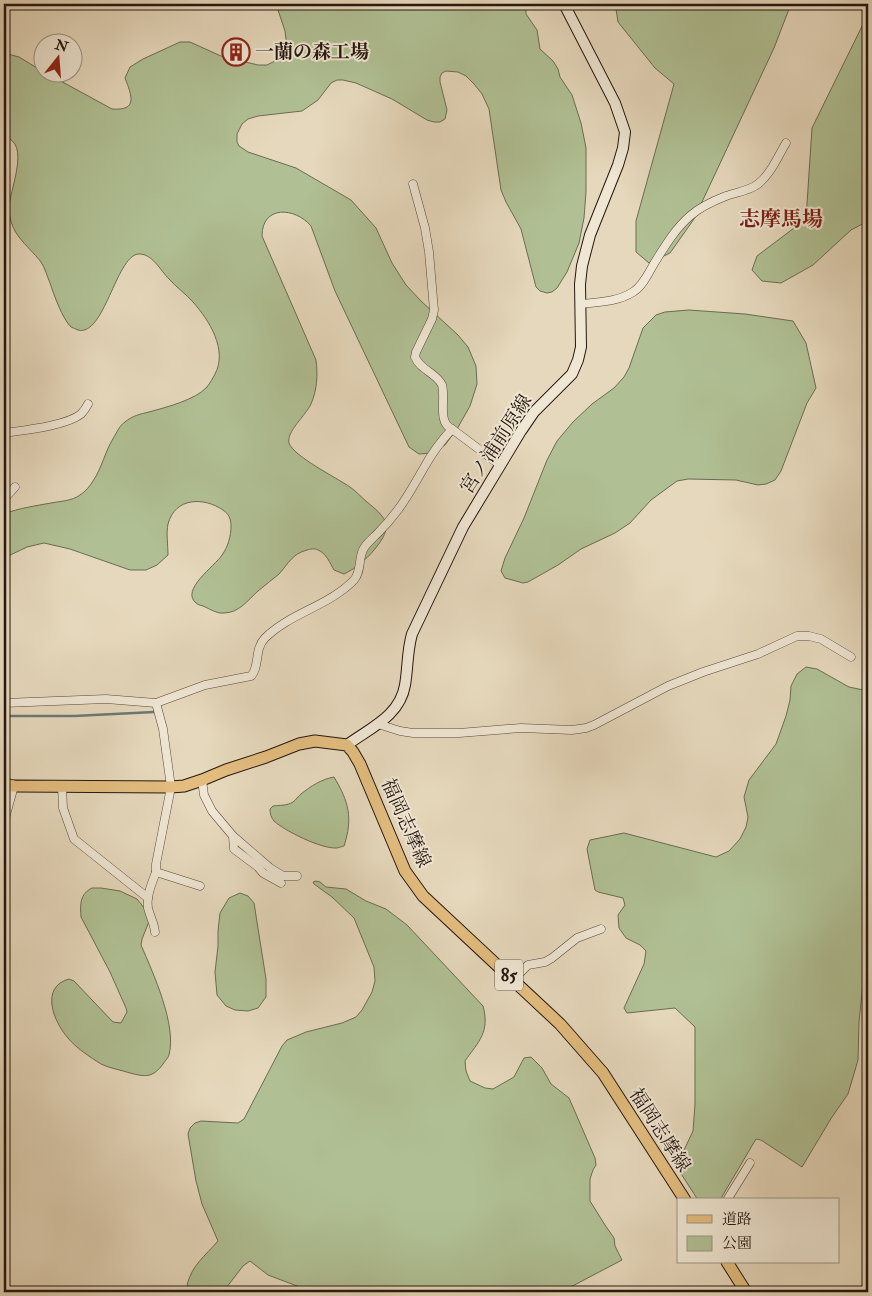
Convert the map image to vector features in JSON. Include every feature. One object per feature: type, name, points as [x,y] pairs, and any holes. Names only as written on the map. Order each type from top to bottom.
[{"type":"main road","name":"宮ノ浦前原線","points":[[347,745],[391,714],[400,701],[405,686],[409,644],[412,634],[463,527],[534,412],[572,374],[578,360],[581,347],[580,284],[582,266],[590,235],[618,165],[625,132],[615,102],[564,4]]},
{"type":"main road","points":[[9,785],[184,786],[299,744],[314,741],[347,745]]},
{"type":"main road","name":"福岡志摩線","points":[[347,745],[354,752],[360,764],[405,871],[423,896],[560,1024],[603,1073],[684,1198]]},
{"type":"main road","points":[[727,1264],[746,1292]]},
{"type":"street","points":[[581,304],[608,302],[624,297],[634,291],[647,276],[675,232],[690,216],[711,202],[757,185],[770,170],[786,143]]},
{"type":"street","points":[[413,184],[425,228],[434,310],[415,358],[421,367],[439,380],[442,386],[443,417],[446,425],[500,465]]},
{"type":"street","points":[[4,433],[67,421],[82,413],[88,404]]},
{"type":"street","points":[[4,703],[106,699],[156,703],[205,685],[246,677],[254,673],[259,647],[263,640],[285,623],[339,591],[353,580],[359,570],[364,548],[397,512],[425,464],[452,429]]},
{"type":"street","points":[[4,499],[15,487]]},
{"type":"street","points":[[378,724],[413,733],[521,728],[572,730],[594,725],[668,686],[758,654],[797,636],[821,639],[851,657]]},
{"type":"street","points":[[155,932],[148,909],[148,898],[156,872],[171,787],[163,729],[156,703]]},
{"type":"street","points":[[202,780],[204,795],[212,811],[233,836],[270,868],[283,876],[297,876]]},
{"type":"street","points":[[4,822],[9,785]]},
{"type":"street","points":[[62,786],[63,808],[74,839],[148,898]]},
{"type":"street","points":[[233,836],[236,851],[258,867],[262,873],[281,883]]},
{"type":"street","points":[[156,872],[200,886]]},
{"type":"street","points":[[513,980],[528,965],[545,962],[577,938],[601,929]]},
{"type":"street","points":[[728,1198],[750,1163]]},
{"type":"green space","points":[[276,4],[526,4],[526,14],[537,30],[540,49],[553,61],[560,77],[572,95],[581,123],[586,148],[584,218],[579,243],[567,272],[557,288],[552,292],[540,291],[536,287],[521,229],[501,190],[489,109],[482,94],[474,84],[466,76],[458,72],[446,71],[440,77],[447,110],[445,119],[440,122],[427,120],[392,99],[356,83],[343,80],[331,83],[318,100],[302,111],[258,116],[248,119],[242,124],[237,134],[239,146],[248,152],[296,168],[351,200],[376,228],[392,263],[406,285],[468,347],[476,366],[477,384],[470,406],[445,445],[432,453],[419,454],[409,447],[335,291],[311,226],[297,215],[280,212],[273,214],[263,226],[262,236],[317,366],[313,399],[290,434],[289,443],[298,454],[352,489],[382,516],[386,526],[385,531],[383,538],[375,549],[358,565],[344,574],[334,570],[328,558],[321,551],[312,549],[302,552],[294,556],[279,574],[243,605],[234,611],[221,613],[196,603],[192,598],[195,585],[224,552],[230,534],[231,523],[228,515],[223,510],[207,503],[191,502],[183,504],[177,509],[168,524],[168,555],[157,565],[146,570],[130,570],[70,549],[44,543],[27,547],[4,558],[4,514],[27,507],[70,500],[82,494],[96,476],[111,442],[122,425],[136,416],[164,408],[202,392],[215,374],[219,355],[215,336],[199,309],[152,259],[143,254],[130,258],[123,268],[103,310],[95,322],[87,329],[78,330],[71,327],[64,318],[42,264],[20,238],[12,225],[10,217],[10,200],[18,157],[17,148],[12,141],[4,137],[4,53],[19,57],[32,65],[32,82],[62,82],[112,109],[120,109],[126,108],[131,101],[130,91],[125,78],[130,67],[143,59],[180,42],[190,42],[221,56],[258,65],[267,65],[277,60],[283,52],[286,39]]},
{"type":"green space","points":[[618,4],[713,4],[717,6],[717,4],[791,4],[774,48],[694,219],[670,253],[649,263],[636,252],[636,221],[674,84],[655,68],[618,22],[616,9]]},
{"type":"green space","points":[[868,14],[868,221],[851,230],[813,265],[781,283],[762,281],[752,270],[757,256],[806,219],[812,128]]},
{"type":"green space","points":[[689,310],[745,314],[793,321],[806,343],[816,388],[807,403],[781,471],[775,480],[758,485],[736,480],[688,479],[677,481],[651,500],[630,523],[615,533],[581,549],[528,582],[523,583],[505,578],[501,571],[505,558],[557,441],[573,422],[592,404],[614,388],[624,377],[643,328],[656,315],[665,312]]},
{"type":"green space","points":[[806,667],[817,669],[849,687],[868,691],[868,968],[864,974],[859,1022],[858,1060],[848,1094],[802,1167],[761,1140],[756,1139],[721,1198],[697,1198],[677,1165],[693,1131],[695,1027],[675,1008],[627,1013],[624,1008],[644,964],[646,951],[640,945],[626,938],[619,928],[618,915],[625,905],[623,898],[595,890],[587,849],[590,840],[624,833],[716,857],[729,851],[740,839],[746,827],[748,817],[744,797],[749,780],[776,744],[786,716],[791,686],[797,674]]},
{"type":"green space","points":[[334,777],[343,794],[348,810],[347,836],[344,846],[330,848],[313,843],[274,821],[270,811],[273,806],[291,803],[313,786],[325,779]]},
{"type":"green space","points":[[316,881],[326,887],[346,889],[366,901],[386,909],[407,925],[483,1006],[485,1015],[484,1030],[479,1042],[465,1061],[470,1081],[485,1088],[493,1089],[514,1077],[524,1058],[531,1057],[542,1068],[551,1084],[569,1098],[595,1158],[596,1165],[590,1179],[590,1201],[614,1238],[615,1246],[622,1260],[561,1292],[305,1292],[305,1289],[268,1275],[250,1261],[243,1266],[223,1292],[204,1292],[187,1285],[196,1266],[218,1241],[202,1204],[196,1181],[188,1134],[190,1128],[195,1123],[201,1121],[238,1123],[244,1119],[282,1046],[287,1040],[306,1032],[342,1023],[356,1017],[372,992],[375,981],[374,967],[354,918],[332,897],[314,884],[313,882]]},
{"type":"green space","points":[[92,888],[120,891],[137,899],[149,914],[150,919],[141,945],[167,1014],[171,1043],[169,1055],[159,1069],[152,1074],[140,1075],[101,1064],[71,1042],[54,1014],[52,997],[54,989],[60,983],[69,979],[74,981],[113,1022],[121,1023],[127,1012],[110,972],[81,917],[83,896]]},
{"type":"green space","points":[[240,893],[248,896],[254,903],[266,979],[266,997],[258,1008],[248,1011],[235,1010],[226,1006],[217,995],[215,972],[220,913],[229,898]]},
{"type":"waterway","points":[[4,716],[74,716],[154,712]]},
{"type":"place","name":"一蘭の森工場","points":[[236,52]]},
{"type":"district","name":"志摩馬場","points":[[781,219]]}]
